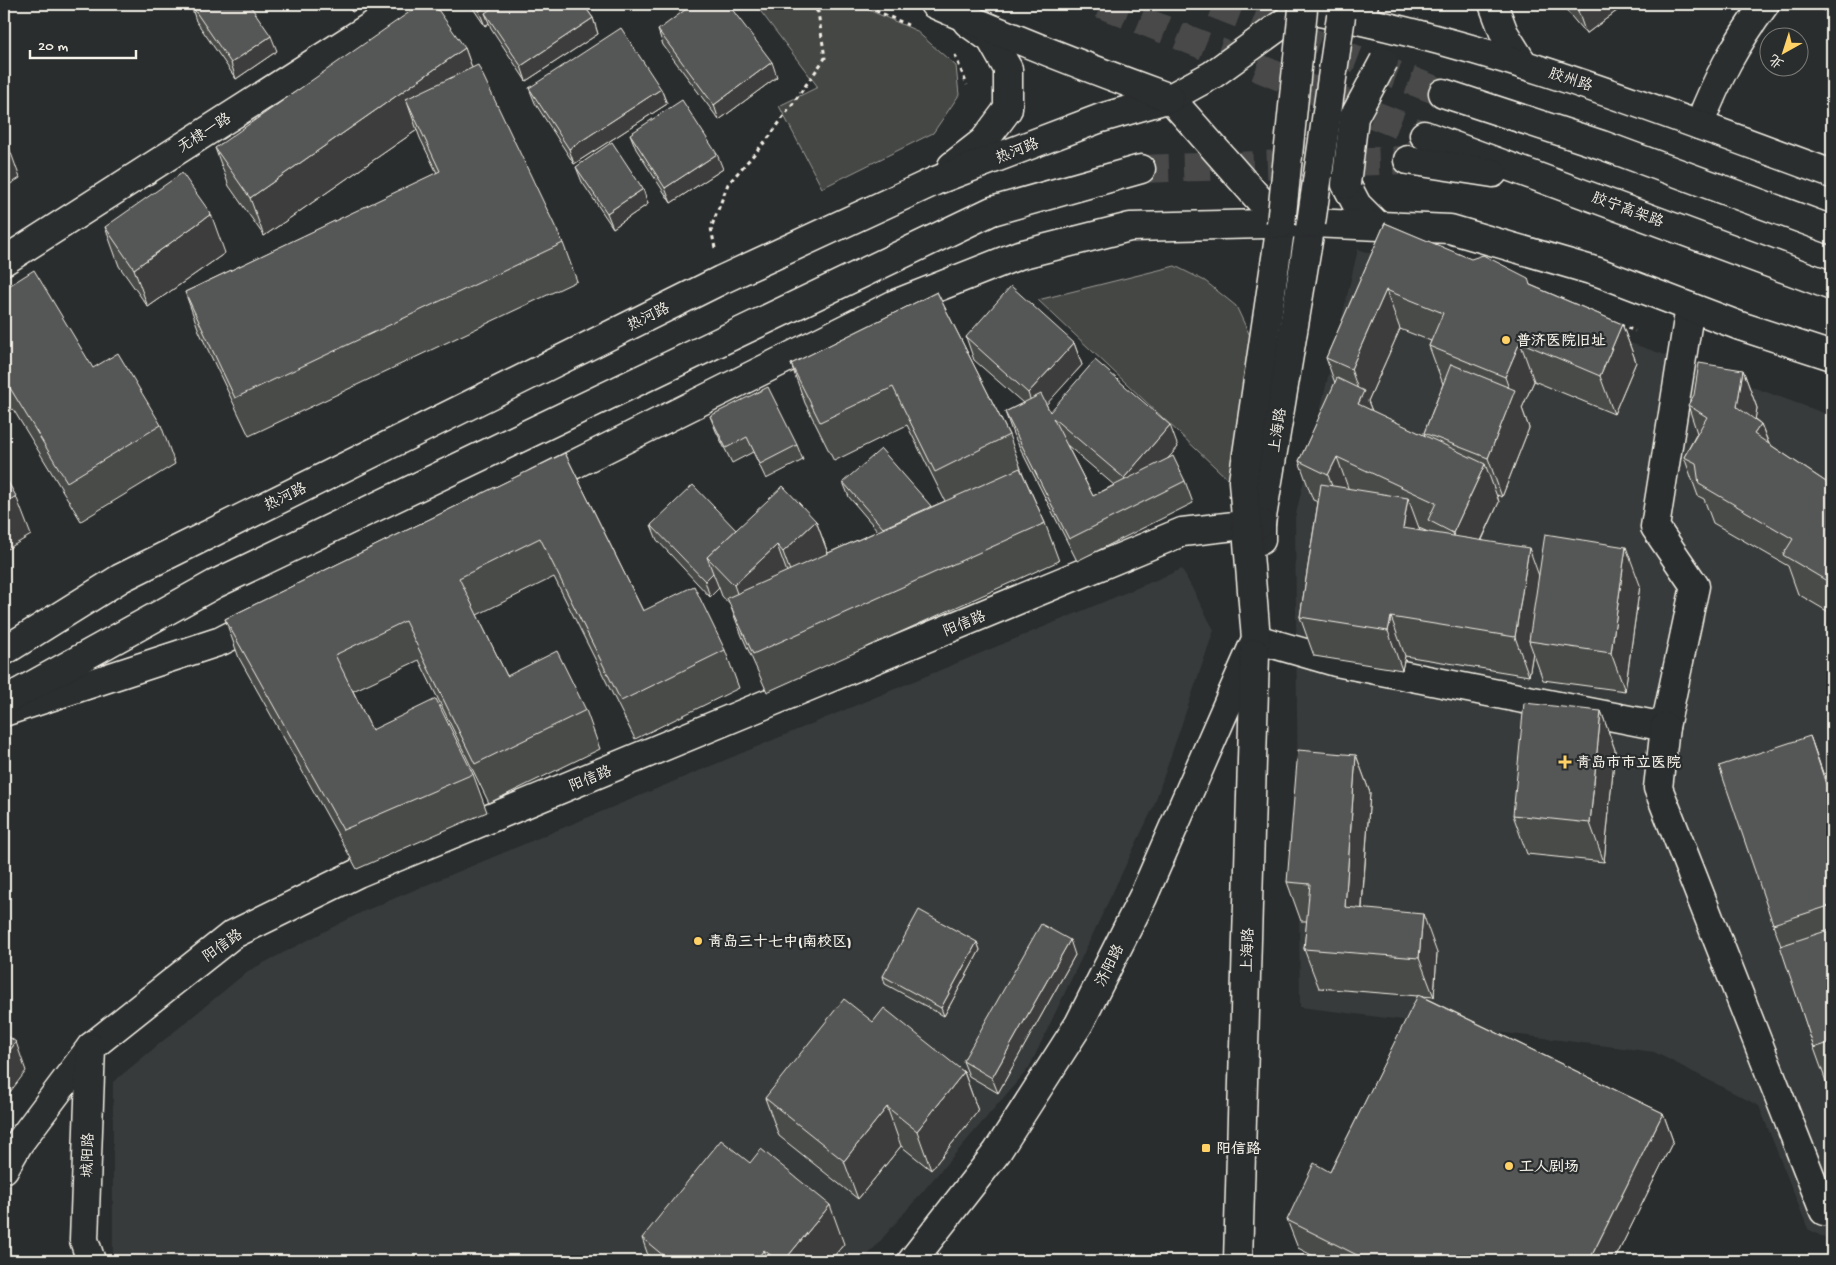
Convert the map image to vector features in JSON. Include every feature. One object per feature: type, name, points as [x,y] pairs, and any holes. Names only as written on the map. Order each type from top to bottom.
[{"type":"main road","name":"无棣一路","points":[[4,261],[406,4]]},
{"type":"main road","points":[[1493,4],[1504,33],[1524,65]]},
{"type":"main road","points":[[1699,125],[1717,79],[1739,39],[1765,4]]},
{"type":"main road","name":"热河路","points":[[4,651],[121,578],[721,280],[935,181],[1101,118],[1170,98],[1212,74],[1300,5]]},
{"type":"main road","name":"胶州路","points":[[1300,5],[1349,8],[1441,40],[1575,80],[1832,174]]},
{"type":"main road","name":"上海路","points":[[1254,524],[1243,481],[1281,224],[1300,5]]},
{"type":"main road","points":[[941,7],[1073,62],[1170,98],[1281,224]]},
{"type":"main road","points":[[935,181],[984,141],[1008,110],[1008,69],[991,39],[941,7]]},
{"type":"main road","name":"上海路","points":[[1238,1261],[1256,639],[1254,524],[1311,223],[1349,8]]},
{"type":"main road","points":[[1376,224],[1357,205],[1346,184],[1354,117],[1384,61],[1406,44],[1441,40]]},
{"type":"main road","points":[[1443,93],[1602,144],[1832,230]]},
{"type":"main road","name":"胶宁高架路","points":[[1424,134],[1832,286]]},
{"type":"main road","points":[[1408,160],[1551,181]]},
{"type":"main road","points":[[4,701],[215,584],[992,211],[1140,169]]},
{"type":"main road","points":[[514,495],[895,304],[1019,255],[1130,227],[1311,223],[1376,224],[1450,229],[1598,272],[1690,307],[1832,356]]},
{"type":"main road","points":[[1690,307],[1655,527],[1695,586],[1665,727],[1658,788],[1824,1210],[1832,1209]]},
{"type":"main road","name":"阳信路","points":[[4,1169],[19,1143],[92,1047],[232,934],[358,873],[1182,532],[1254,524]]},
{"type":"main road","points":[[4,712],[221,641],[283,610]]},
{"type":"main road","points":[[1256,639],[1336,662],[1665,727]]},
{"type":"main road","name":"济阳路","points":[[912,1261],[997,1152],[1079,1024],[1142,897],[1256,639]]},
{"type":"main road","name":"城阳路","points":[[92,1047],[84,1240],[92,1261]]},
{"type":"path","points":[[721,280],[711,228],[728,184],[770,136],[826,58],[818,12],[808,4]]},
{"type":"path","points":[[861,4],[912,26]]},
{"type":"path","points":[[953,53],[958,60],[967,84]]},
{"type":"path","points":[[1618,324],[1635,331]]},
{"type":"shaded area","points":[[755,4],[855,4],[915,30],[956,66],[959,95],[933,133],[822,188],[779,106],[818,87]]},
{"type":"shaded area","name":"青岛市市立医院","points":[[1358,249],[1671,357],[1832,416],[1832,1242],[1808,1229],[1759,1106],[1654,1052],[1300,1007],[1295,518]]},
{"type":"shaded area","points":[[1175,266],[1205,281],[1236,306],[1251,338],[1232,483],[1038,300]]},
{"type":"shaded area","name":"青岛三十七中(南校区)","points":[[1182,569],[1214,630],[1153,808],[1029,1068],[863,1261],[113,1261],[113,1082],[248,971],[364,911]]},
{"type":"building","points":[[249,4],[271,36],[231,63],[191,5]]},
{"type":"building","points":[[421,4],[434,4],[465,48],[250,198],[215,148]]},
{"type":"building","points":[[474,4],[490,4],[479,11]]},
{"type":"building","points":[[498,4],[583,4],[593,18],[521,66],[485,13]]},
{"type":"building","points":[[693,4],[728,4],[772,62],[714,105],[658,30]]},
{"type":"building","points":[[621,28],[661,89],[569,149],[529,88]]},
{"type":"building","points":[[478,65],[563,243],[235,398],[185,292],[440,171],[406,99]]},
{"type":"building","points":[[682,100],[717,154],[665,188],[630,134]]},
{"type":"building","points":[[612,142],[643,189],[607,213],[576,167]]},
{"type":"building","points":[[182,173],[211,214],[134,269],[105,227]]},
{"type":"building","points":[[1385,223],[1471,259],[1483,255],[1528,278],[1530,285],[1622,324],[1600,376],[1520,342],[1505,377],[1429,346],[1443,313],[1386,290],[1351,369],[1326,358]]},
{"type":"building","points":[[34,270],[93,368],[118,353],[161,425],[67,482],[4,378],[4,289]]},
{"type":"building","points":[[1011,286],[1074,343],[1028,393],[966,337]]},
{"type":"building","points":[[937,292],[1009,435],[935,472],[893,387],[820,422],[791,364]]},
{"type":"building","points":[[1095,360],[1170,425],[1124,478],[1053,418],[1093,496],[1173,456],[1185,481],[1069,539],[1005,412],[1041,394],[1050,412]]},
{"type":"building","points":[[1699,363],[1743,370],[1737,407],[1761,424],[1754,434],[1829,484],[1832,479],[1832,584],[1783,555],[1793,539],[1699,484],[1696,463],[1684,457],[1707,417],[1688,405],[1694,395]]},
{"type":"building","points":[[1451,364],[1515,390],[1488,458],[1424,433]]},
{"type":"building","points":[[1337,378],[1364,391],[1358,404],[1485,464],[1453,533],[1428,520],[1436,503],[1337,457],[1328,475],[1299,461]]},
{"type":"building","points":[[768,387],[797,445],[760,464],[747,437],[726,448],[710,416]]},
{"type":"building","points":[[881,449],[931,506],[883,528],[843,482]]},
{"type":"building","points":[[565,453],[643,611],[694,586],[725,650],[621,701],[540,538],[459,578],[507,676],[557,651],[586,710],[475,764],[405,621],[335,655],[372,730],[436,699],[473,774],[343,830],[225,619]]},
{"type":"building","points":[[1020,468],[1045,523],[753,654],[727,598]]},
{"type":"building","points":[[4,475],[16,496],[4,504]]},
{"type":"building","points":[[1321,484],[1408,498],[1403,528],[1529,548],[1515,637],[1391,617],[1388,631],[1300,617]]},
{"type":"building","points":[[693,485],[736,530],[707,557],[713,573],[705,581],[651,525]]},
{"type":"building","points":[[783,486],[816,521],[783,552],[777,545],[734,585],[707,557]]},
{"type":"building","points":[[1545,534],[1626,547],[1611,653],[1529,641]]},
{"type":"building","points":[[1524,703],[1601,711],[1590,823],[1513,815]]},
{"type":"building","points":[[1810,736],[1832,802],[1832,905],[1773,924],[1719,766]]},
{"type":"building","points":[[1298,750],[1356,755],[1345,907],[1423,914],[1419,958],[1304,949],[1310,884],[1287,882]]},
{"type":"building","points":[[919,910],[977,942],[941,1008],[883,976]]},
{"type":"building","points":[[1041,924],[1070,940],[992,1078],[963,1061]]},
{"type":"building","points":[[1832,929],[1832,1042],[1814,1048],[1780,946]]},
{"type":"building","name":"工人剧场","points":[[1418,995],[1663,1113],[1589,1261],[1369,1261],[1287,1220],[1314,1163],[1330,1172]]},
{"type":"building","points":[[844,999],[873,1022],[884,1008],[964,1072],[917,1131],[887,1107],[844,1161],[765,1098]]},
{"type":"building","points":[[4,1033],[16,1042],[4,1058]]},
{"type":"building","points":[[721,1140],[750,1163],[761,1149],[830,1205],[784,1261],[778,1261],[764,1250],[755,1261],[670,1261],[642,1238]]},
{"type":"tunnel","points":[[1101,4],[1424,135]]},
{"type":"tunnel","points":[[1214,4],[1443,93]]},
{"type":"tunnel","points":[[1141,169],[1408,160]]},
{"type":"place","name":"普济医院旧址","points":[[1506,340]]},
{"type":"place","name":"青岛市市立医院","points":[[1565,762]]},
{"type":"place","name":"青岛三十七中(南校区)","points":[[698,941]]},
{"type":"place","name":"阳信路","points":[[1206,1148]]},
{"type":"place","name":"工人剧场","points":[[1509,1166]]}]
